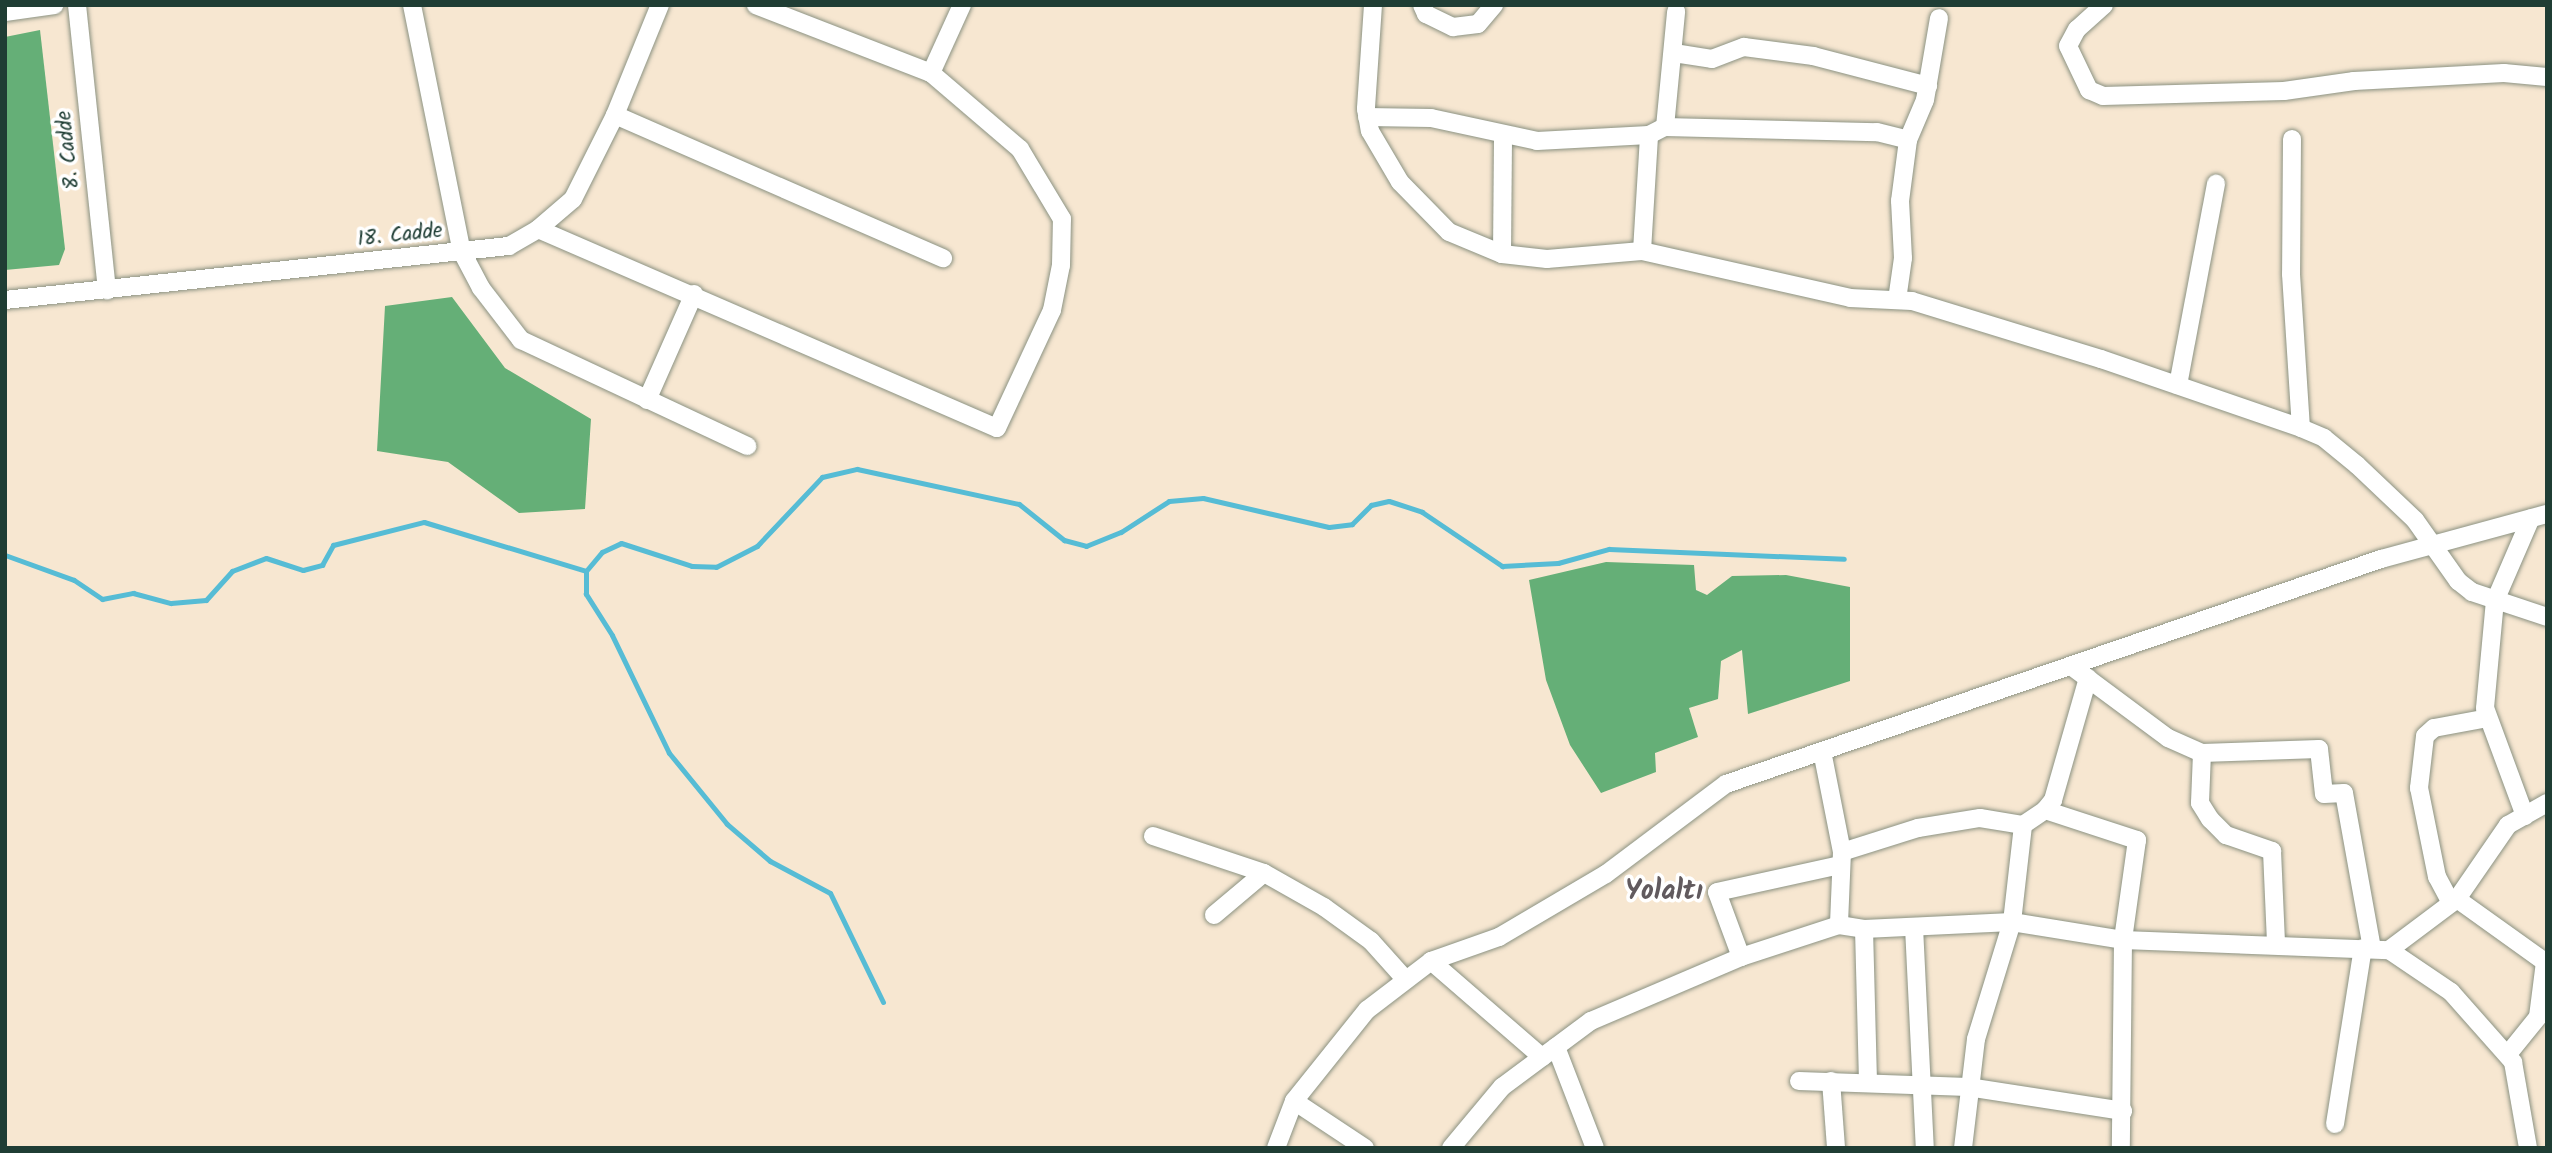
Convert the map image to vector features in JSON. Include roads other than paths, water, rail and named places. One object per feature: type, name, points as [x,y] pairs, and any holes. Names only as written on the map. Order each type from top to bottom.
[{"type":"street","points":[[5,12],[55,5]]},
{"type":"street","name":"8. Cadde","points":[[77,5],[107,290]]},
{"type":"street","points":[[412,5],[462,252],[481,288],[521,340],[747,446]]},
{"type":"street","name":"18. Cadde","points":[[5,300],[509,246],[538,229],[573,199],[615,115],[660,5]]},
{"type":"street","points":[[538,229],[997,428],[1052,310],[1061,265],[1062,219],[1020,149],[931,73],[756,5]]},
{"type":"street","points":[[931,73],[962,5]]},
{"type":"street","points":[[1373,5],[1367,117],[1382,154],[1428,214],[1449,232],[1502,254],[1547,259],[1642,251],[1850,298],[1897,300],[2178,385],[2301,428],[2323,438],[2357,464],[2415,520],[2429,545],[2458,581],[2495,601],[2547,617]]},
{"type":"street","points":[[1422,5],[1426,14],[1453,27],[1478,24],[1494,5]]},
{"type":"street","points":[[2105,5],[2077,29],[2068,46],[2090,90],[2103,96],[2284,91],[2354,81],[2504,73],[2547,77]]},
{"type":"street","points":[[1642,251],[1657,131],[1674,54],[1676,12]]},
{"type":"street","points":[[1897,300],[1903,258],[1900,201],[1908,140],[1928,86],[1939,18]]},
{"type":"street","points":[[1674,54],[1712,59],[1744,47],[1813,56],[1928,86]]},
{"type":"street","points":[[615,115],[943,258]]},
{"type":"street","points":[[1367,117],[1431,118],[1503,137],[1537,141],[1657,131],[1877,132],[1908,140]]},
{"type":"street","points":[[1502,254],[1503,137]]},
{"type":"street","points":[[2292,139],[2291,274],[2301,428]]},
{"type":"street","points":[[2178,385],[2216,184]]},
{"type":"street","points":[[647,401],[694,295]]},
{"type":"street","points":[[1276,1148],[1294,1101],[1367,1010],[1431,961],[1499,937],[1606,874],[1726,784],[2429,545],[2539,516]]},
{"type":"street","points":[[2525,816],[2488,718],[2495,601],[2539,516]]},
{"type":"street","points":[[2071,666],[2168,738],[2202,753],[2319,749],[2325,794],[2344,793],[2375,949],[2335,1124]]},
{"type":"street","points":[[1741,957],[1717,892],[1841,859],[1918,828],[1980,818],[2023,825],[2045,810],[2053,800],[2088,678]]},
{"type":"street","points":[[2488,718],[2434,728],[2425,736],[2420,788],[2437,877],[2454,901],[2545,962],[2538,1017],[2508,1054]]},
{"type":"street","points":[[1822,751],[1841,859],[1839,925]]},
{"type":"street","points":[[2202,753],[2200,803],[2210,818],[2226,835],[2272,851],[2276,943]]},
{"type":"street","points":[[2375,949],[2454,901],[2508,825],[2547,803]]},
{"type":"street","points":[[2045,810],[2137,840],[2123,940],[2121,1148]]},
{"type":"street","points":[[1963,1148],[1968,1087],[1976,1039],[2012,922],[2023,825]]},
{"type":"street","points":[[1153,836],[1264,873],[1324,907],[1371,941],[1406,980]]},
{"type":"street","points":[[1214,915],[1264,873]]},
{"type":"street","points":[[1451,1148],[1502,1087],[1591,1021],[1741,957],[1839,925],[1864,929],[2012,922],[2123,940],[2276,943],[2375,949],[2451,992],[2508,1054],[2514,1062],[2528,1148]]},
{"type":"street","points":[[1914,927],[1925,1148]]},
{"type":"street","points":[[1864,929],[1868,1080]]},
{"type":"street","points":[[1431,961],[1549,1052],[1595,1148]]},
{"type":"street","points":[[1799,1081],[1868,1080],[1968,1087],[2123,1111]]},
{"type":"street","points":[[1831,1081],[1836,1148]]},
{"type":"street","points":[[1294,1101],[1365,1148]]},
{"type":"waterway","points":[[883,1002],[830,893],[770,861],[727,824],[669,753],[612,635],[586,594],[586,571],[602,552],[621,543],[692,566],[716,567],[757,546],[822,477],[857,469],[1019,504],[1064,540],[1086,546],[1121,532],[1169,501],[1203,498],[1329,527],[1352,524],[1371,505],[1389,501],[1422,512],[1502,566],[1558,563],[1609,549],[1844,559]]},
{"type":"waterway","points":[[5,555],[74,580],[102,599],[133,593],[171,603],[206,600],[232,571],[266,558],[303,570],[322,565],[333,545],[424,522],[586,571]]},
{"type":"district","name":"Yolaltı","points":[[1664,892]]}]
